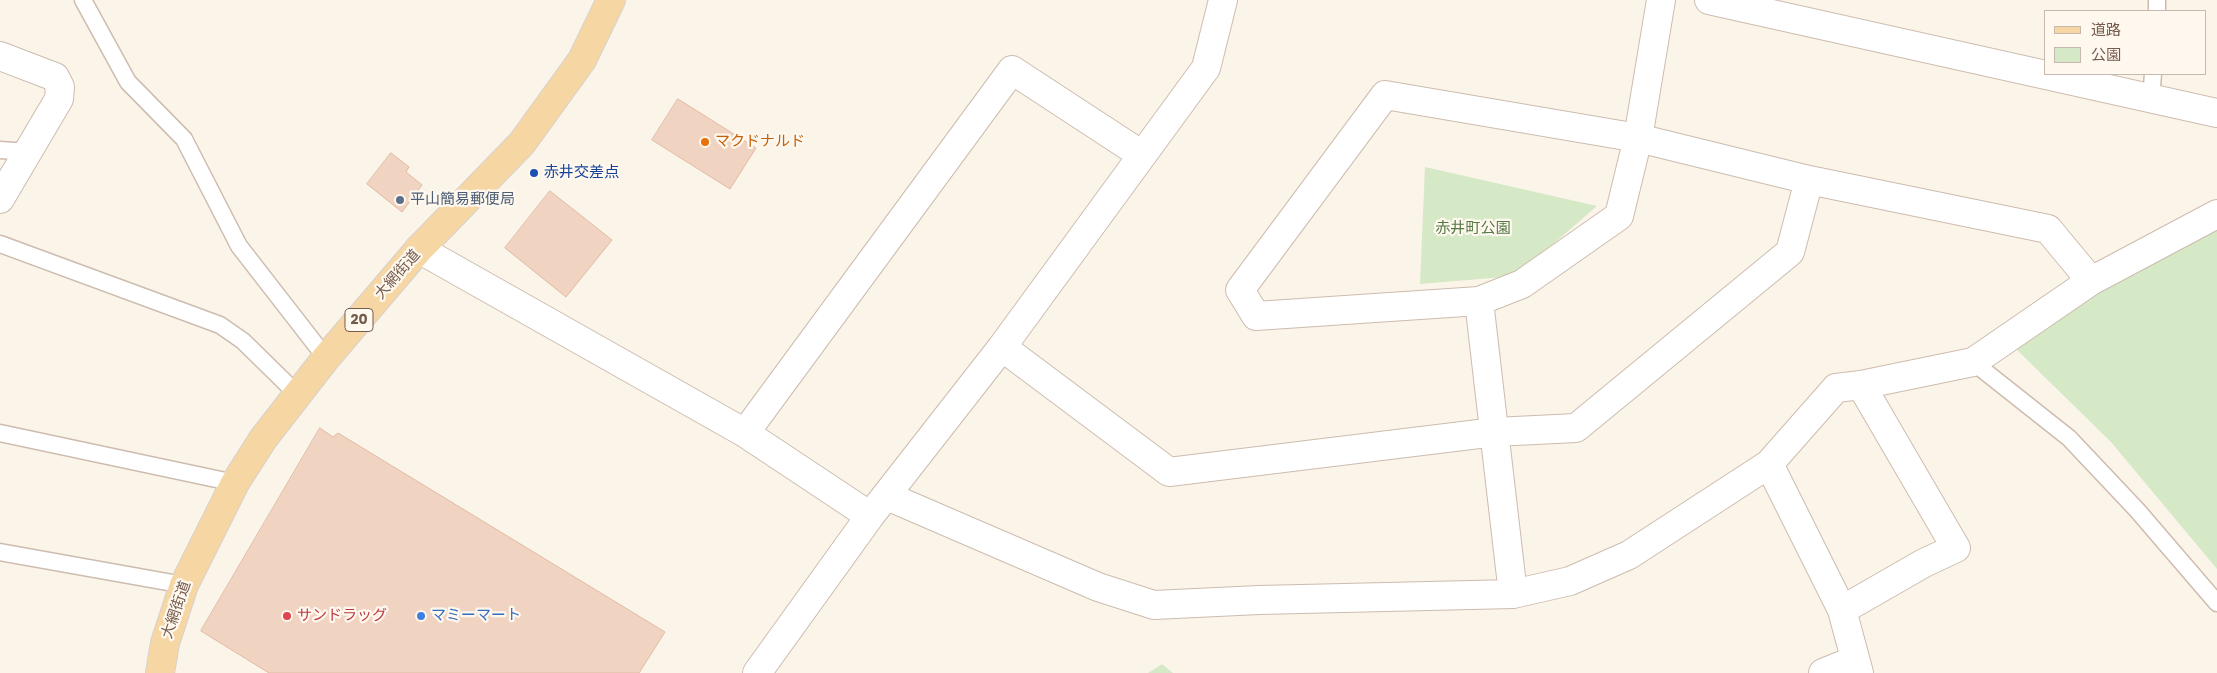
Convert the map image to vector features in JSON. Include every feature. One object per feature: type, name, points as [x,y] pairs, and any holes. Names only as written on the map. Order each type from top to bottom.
[{"type":"main road","name":"大網街道","points":[[160,673],[165,643],[184,585],[235,483],[263,439],[326,358],[419,250],[532,130],[582,60],[611,0]]},
{"type":"street","points":[[757,673],[878,506],[1002,347],[1206,68],[1223,0]]},
{"type":"street","points":[[1661,0],[1638,138],[1619,216],[1522,284],[1479,301],[1256,316],[1240,290],[1385,95],[1638,138],[1809,180],[2048,229],[2091,281]]},
{"type":"street","points":[[1709,0],[2044,65]]},
{"type":"street","points":[[0,56],[55,77],[60,86],[59,99],[0,199]]},
{"type":"street","points":[[745,433],[1012,70],[1142,155]]},
{"type":"street","points":[[2095,75],[2152,86],[2217,113]]},
{"type":"street","points":[[1002,347],[1169,472],[1494,432],[1576,428],[1790,252],[1809,180]]},
{"type":"street","points":[[419,250],[878,506],[1098,587],[1154,605],[1259,600],[1514,594],[1570,581],[1628,555],[1769,464],[1836,388],[1973,362],[2091,281],[2217,214]]},
{"type":"street","points":[[1479,301],[1514,594]]},
{"type":"street","points":[[1842,610],[1924,563],[1956,548],[1861,384]]},
{"type":"street","points":[[1769,464],[1842,610],[1857,667],[1823,673]]},
{"type":"lane","points":[[83,0],[128,82],[184,139],[239,246],[326,358]]},
{"type":"lane","points":[[0,150],[28,152]]},
{"type":"lane","points":[[0,244],[220,325],[244,341],[297,394]]},
{"type":"lane","points":[[1973,362],[2069,438],[2138,510],[2217,603]]},
{"type":"lane","points":[[0,433],[235,483]]},
{"type":"lane","points":[[0,552],[184,585]]},
{"type":"green space","name":"赤井町公園","points":[[1425,167],[1597,206],[1516,276],[1420,284]]},
{"type":"green space","points":[[2217,220],[2217,569],[2111,442],[2013,346],[2132,270]]},
{"type":"green space","points":[[1162,664],[1173,673],[1148,673]]},
{"type":"building","points":[[678,99],[756,148],[730,189],[652,140]]},
{"type":"building","points":[[391,153],[409,167],[406,172],[422,185],[402,212],[367,184]]},
{"type":"building","points":[[550,191],[612,240],[566,297],[505,248]]},
{"type":"building","points":[[320,428],[333,437],[338,433],[665,632],[639,673],[269,673],[201,631]]},
{"type":"place","name":"マクドナルド","points":[[705,142]]},
{"type":"place","name":"赤井交差点","points":[[534,173]]},
{"type":"place","name":"平山簡易郵便局","points":[[400,200]]},
{"type":"place","name":"サンドラッグ","points":[[287,616]]},
{"type":"place","name":"マミーマート","points":[[421,616]]}]
